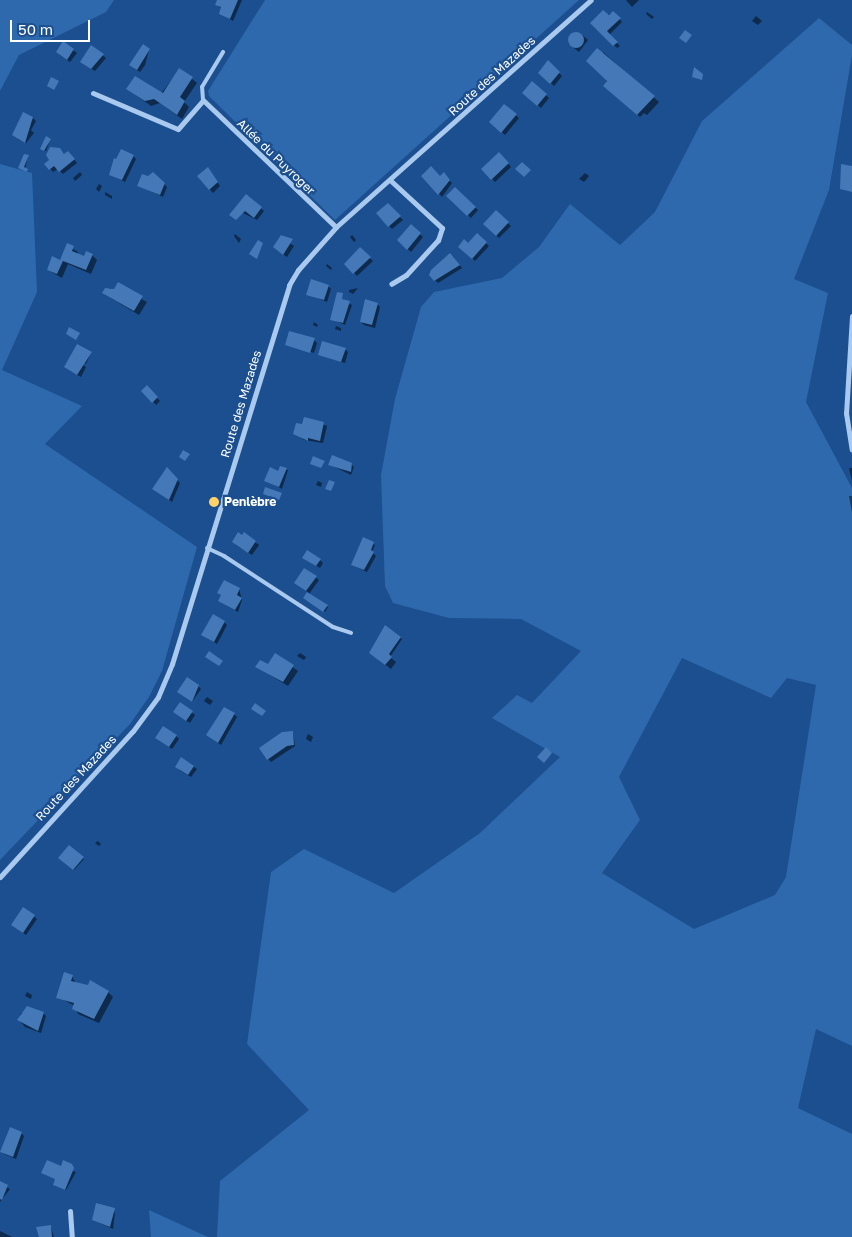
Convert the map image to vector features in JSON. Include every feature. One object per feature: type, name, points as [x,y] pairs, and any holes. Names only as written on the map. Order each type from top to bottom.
[{"type":"street","name":"Route des Mazades","points":[[0,877],[133,731],[158,697],[172,664],[289,285],[310,255],[336,228],[591,0]]},
{"type":"street","points":[[93,93],[178,129],[203,100]]},
{"type":"street","name":"Allée du Puyroger","points":[[203,100],[336,228]]},
{"type":"street","points":[[390,180],[442,228],[438,240],[406,275],[391,284]]},
{"type":"street","points":[[852,316],[846,413],[852,450]]},
{"type":"street","points":[[70,1211],[72,1237]]},
{"type":"lane","points":[[203,100],[202,87],[223,52]]},
{"type":"lane","points":[[207,548],[224,556],[333,627],[351,633]]},
{"type":"shaded area","points":[[0,0],[114,0],[106,12],[19,55],[0,91]]},
{"type":"shaded area","points":[[265,0],[579,0],[335,220],[209,96],[208,91]]},
{"type":"shaded area","points":[[819,18],[852,45],[852,55],[829,190],[794,279],[828,293],[806,402],[852,488],[852,1046],[816,1029],[798,1108],[852,1134],[852,1237],[217,1237],[220,1181],[309,1110],[247,1044],[271,872],[304,849],[394,893],[480,833],[560,757],[492,718],[517,695],[532,703],[581,651],[521,619],[449,618],[393,603],[385,586],[381,475],[395,399],[421,307],[434,292],[502,278],[539,247],[570,204],[620,245],[655,212],[702,121]],"holes":[[[682,658],[771,698],[787,678],[816,685],[786,877],[775,895],[694,929],[602,873],[640,820],[619,777]]]},
{"type":"shaded area","points":[[0,164],[32,173],[37,292],[2,370],[82,406],[45,444],[197,547],[162,671],[149,697],[130,724],[0,860]]},
{"type":"shaded area","points":[[149,1210],[208,1237],[151,1237]]},
{"type":"building","points":[[217,0],[238,0],[230,19],[219,14],[221,7],[215,5]]},
{"type":"building","points":[[603,10],[609,15],[613,11],[621,18],[607,31],[618,42],[613,46],[590,23]]},
{"type":"building","points":[[685,30],[692,35],[686,43],[679,38]]},
{"type":"building","points":[[576,32],[582,34],[584,40],[582,46],[576,48],[570,46],[568,40],[570,34]]},
{"type":"building","points":[[63,41],[74,49],[67,60],[56,52]]},
{"type":"building","points":[[143,44],[150,49],[137,70],[129,65]]},
{"type":"building","points":[[91,45],[104,54],[91,69],[80,62]]},
{"type":"building","points":[[597,48],[655,96],[637,115],[603,86],[607,81],[586,61]]},
{"type":"building","points":[[548,60],[560,72],[550,84],[538,73]]},
{"type":"building","points":[[694,67],[703,74],[702,80],[692,77]]},
{"type":"building","points":[[179,68],[193,77],[180,97],[185,101],[177,115],[154,99],[145,101],[126,89],[135,76],[163,93]]},
{"type":"building","points":[[51,77],[59,81],[54,90],[47,86]]},
{"type":"building","points":[[532,81],[547,94],[537,106],[522,93]]},
{"type":"building","points":[[504,104],[517,114],[501,133],[489,122]]},
{"type":"building","points":[[23,112],[33,117],[25,143],[12,135]]},
{"type":"building","points":[[46,136],[51,139],[44,151],[40,149]]},
{"type":"building","points":[[50,147],[60,148],[64,154],[68,151],[75,159],[59,172],[54,166],[49,170],[44,164],[49,160],[46,155]]},
{"type":"building","points":[[121,149],[134,155],[122,180],[109,175],[114,158],[116,159]]},
{"type":"building","points":[[499,152],[509,163],[491,180],[481,169]]},
{"type":"building","points":[[24,154],[29,155],[24,167],[28,169],[27,172],[18,168]]},
{"type":"building","points":[[522,162],[531,170],[524,177],[515,169]]},
{"type":"building","points":[[841,164],[852,166],[852,192],[840,189]]},
{"type":"building","points":[[431,166],[440,176],[444,172],[450,180],[438,195],[421,176]]},
{"type":"building","points":[[208,167],[218,182],[209,190],[197,176]]},
{"type":"building","points":[[153,172],[165,183],[160,195],[137,186],[142,174],[148,176]]},
{"type":"building","points":[[455,187],[476,207],[467,216],[446,196]]},
{"type":"building","points":[[246,194],[262,207],[254,218],[245,211],[236,220],[229,215]]},
{"type":"building","points":[[388,203],[401,216],[388,227],[376,213]]},
{"type":"building","points":[[496,210],[509,222],[496,236],[483,224]]},
{"type":"building","points":[[411,224],[421,233],[407,250],[397,240]]},
{"type":"building","points":[[477,233],[487,242],[472,259],[458,247],[464,239],[468,243]]},
{"type":"building","points":[[281,235],[293,239],[283,255],[273,247]]},
{"type":"building","points":[[258,240],[263,243],[257,259],[249,254]]},
{"type":"building","points":[[67,243],[74,246],[72,251],[84,256],[86,251],[93,254],[86,270],[63,261],[57,274],[47,270],[52,256],[60,260]]},
{"type":"building","points":[[360,247],[371,257],[353,274],[344,264]]},
{"type":"building","points":[[450,253],[460,265],[434,281],[429,275],[431,270]]},
{"type":"building","points":[[311,279],[329,285],[324,300],[306,295]]},
{"type":"building","points":[[118,282],[143,296],[134,311],[102,293],[105,288],[114,289]]},
{"type":"building","points":[[337,292],[343,293],[342,299],[350,301],[343,323],[330,320]]},
{"type":"building","points":[[365,299],[378,303],[372,325],[360,322]]},
{"type":"building","points":[[69,327],[80,333],[76,340],[66,334]]},
{"type":"building","points":[[289,331],[315,338],[310,353],[285,345]]},
{"type":"building","points":[[322,341],[346,348],[341,362],[318,355]]},
{"type":"building","points":[[77,344],[92,352],[77,375],[64,367]]},
{"type":"building","points":[[147,385],[158,397],[152,403],[141,391]]},
{"type":"building","points":[[304,417],[324,422],[320,441],[308,438],[308,441],[293,434],[296,423],[302,424]]},
{"type":"building","points":[[183,450],[190,454],[185,461],[179,457]]},
{"type":"building","points":[[332,455],[352,463],[351,472],[328,465]]},
{"type":"building","points":[[313,456],[325,461],[321,468],[310,464]]},
{"type":"building","points":[[280,466],[287,468],[279,487],[264,481],[270,467],[278,471]]},
{"type":"building","points":[[167,467],[178,479],[169,500],[152,489]]},
{"type":"building","points":[[329,480],[335,482],[331,491],[325,489]]},
{"type":"building","points":[[265,487],[282,493],[279,500],[263,494]]},
{"type":"building","points":[[238,532],[242,535],[244,532],[256,541],[248,553],[232,542]]},
{"type":"building","points":[[363,537],[374,542],[371,550],[374,552],[364,570],[351,565]]},
{"type":"building","points":[[307,550],[321,559],[316,566],[302,558]]},
{"type":"building","points":[[304,568],[317,576],[306,591],[294,583]]},
{"type":"building","points":[[224,580],[240,588],[237,595],[242,598],[235,610],[218,601],[221,595],[217,593]]},
{"type":"building","points":[[307,592],[328,605],[323,612],[303,598]]},
{"type":"building","points":[[213,614],[225,621],[214,642],[201,635]]},
{"type":"building","points":[[385,625],[401,637],[389,654],[392,657],[385,665],[369,653]]},
{"type":"building","points":[[209,651],[223,661],[219,666],[205,657]]},
{"type":"building","points":[[275,653],[294,665],[283,682],[255,667],[260,660],[268,664]]},
{"type":"building","points":[[187,677],[199,685],[192,702],[177,692]]},
{"type":"building","points":[[180,702],[193,711],[186,721],[173,712]]},
{"type":"building","points":[[255,703],[266,711],[262,716],[251,709]]},
{"type":"building","points":[[224,707],[235,713],[218,743],[206,735]]},
{"type":"building","points":[[163,726],[177,735],[169,747],[155,738]]},
{"type":"building","points":[[293,731],[294,745],[287,746],[267,760],[259,748],[282,732]]},
{"type":"building","points":[[546,747],[552,753],[544,763],[537,757]]},
{"type":"building","points":[[181,757],[194,766],[188,775],[175,767]]},
{"type":"building","points":[[69,845],[84,857],[73,870],[58,858]]},
{"type":"building","points":[[23,907],[35,915],[23,933],[11,925]]},
{"type":"building","points":[[64,972],[73,975],[71,981],[88,985],[90,980],[109,991],[94,1019],[72,1009],[74,1003],[56,998]]},
{"type":"building","points":[[27,1006],[44,1012],[38,1031],[17,1020]]},
{"type":"building","points":[[10,1127],[22,1132],[13,1157],[0,1152]]},
{"type":"building","points":[[47,1160],[61,1166],[63,1160],[72,1164],[74,1168],[65,1190],[53,1185],[55,1179],[41,1173]]},
{"type":"building","points":[[0,1181],[8,1185],[2,1200],[0,1199]]},
{"type":"building","points":[[96,1203],[115,1208],[110,1227],[92,1220]]},
{"type":"building","points":[[51,1225],[52,1237],[39,1237],[36,1227]]},
{"type":"place","name":"Penlèbre","points":[[214,502]]}]
